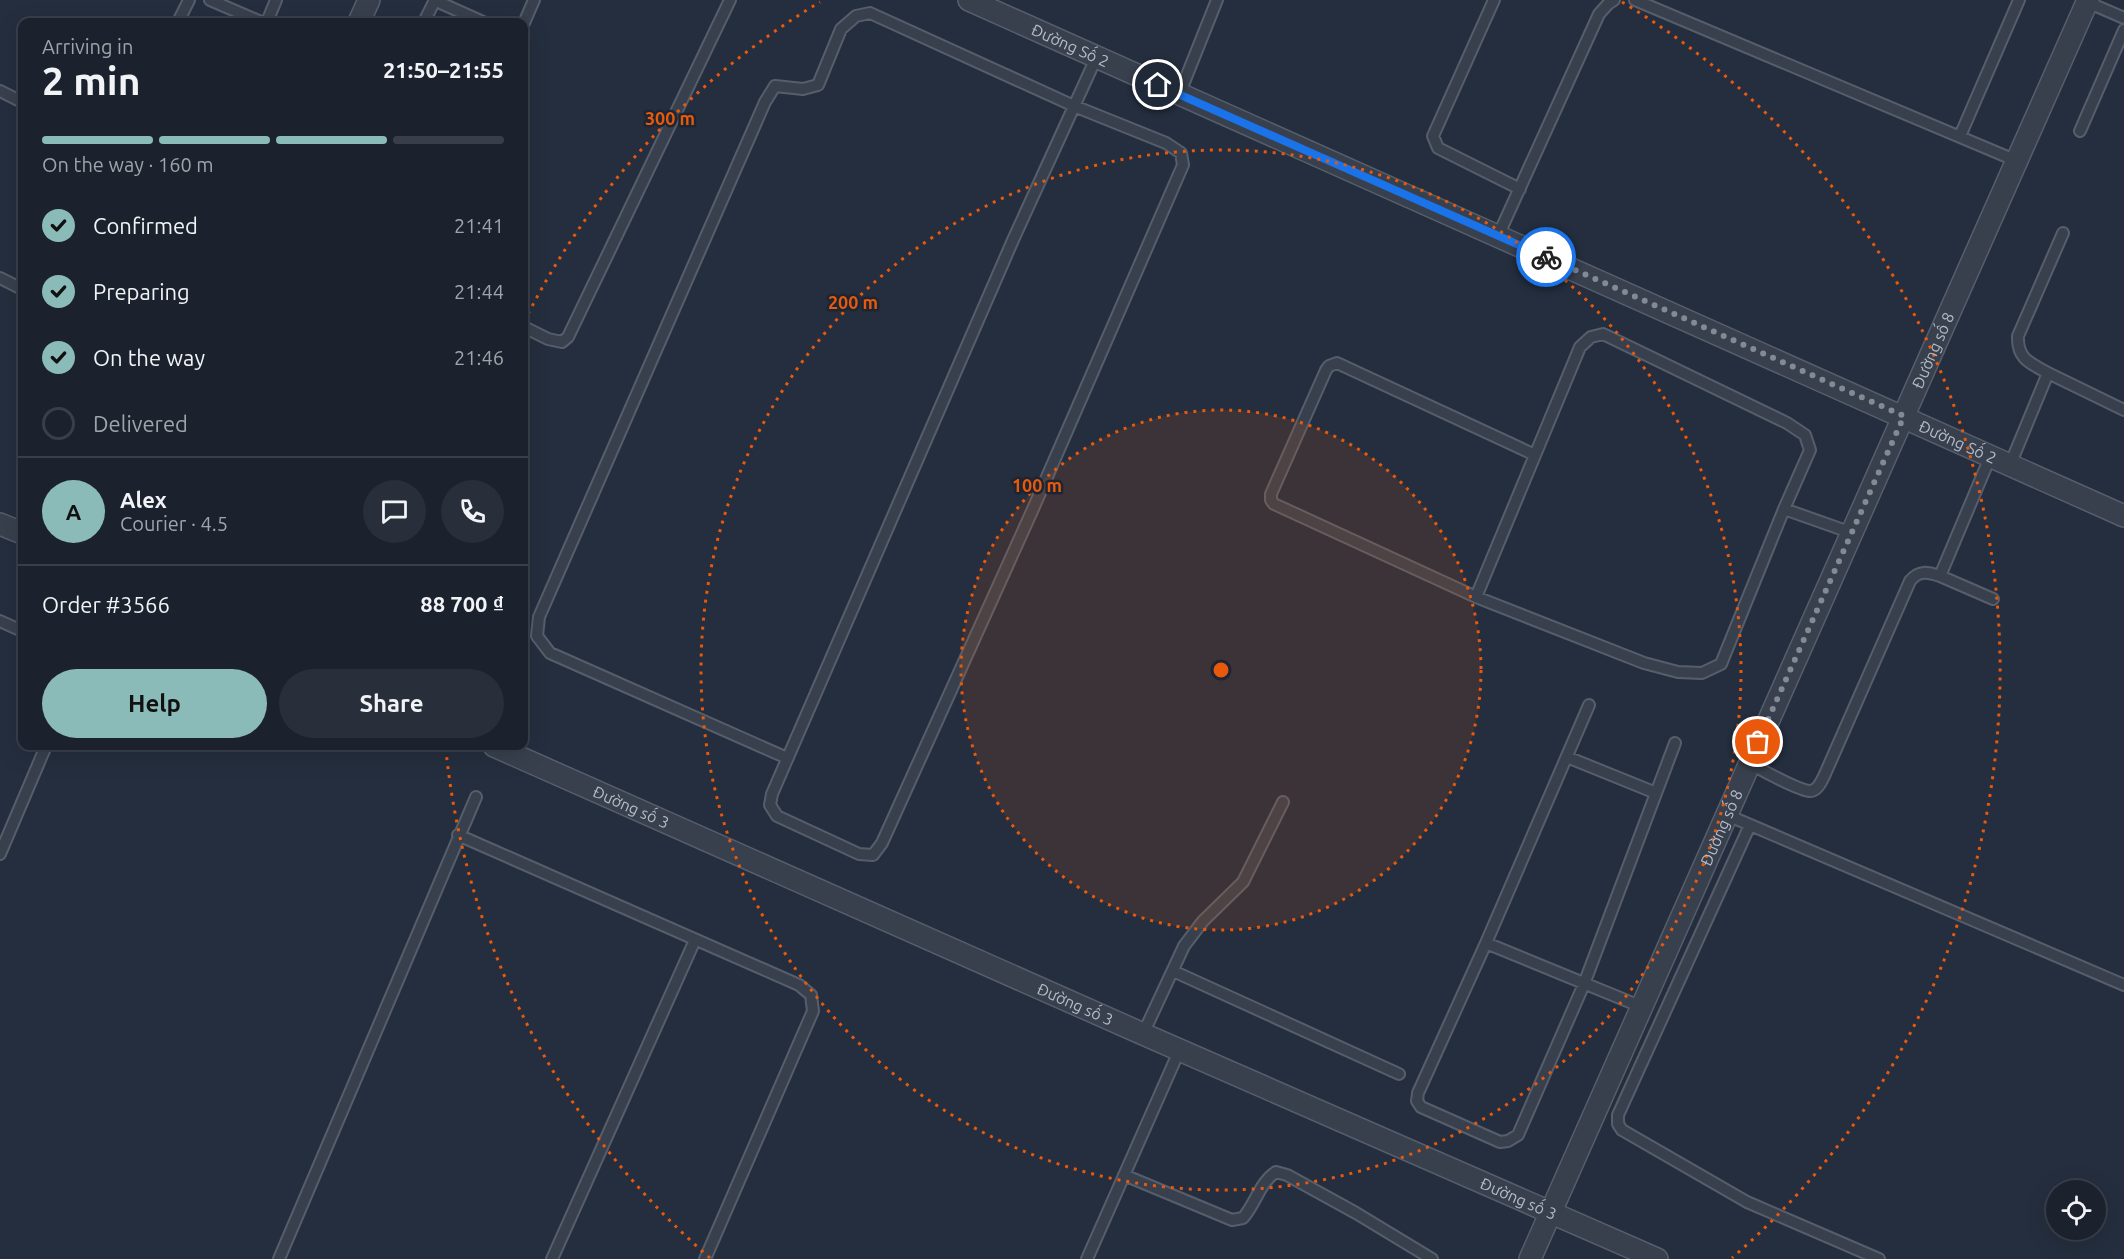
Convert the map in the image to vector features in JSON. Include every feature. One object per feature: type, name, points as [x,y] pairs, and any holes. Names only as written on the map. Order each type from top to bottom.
[{"type":"street","points":[[361,18],[369,0]]},
{"type":"street","name":"Đường Số 2","points":[[969,0],[2124,516]]},
{"type":"street","name":"Đường số 8","points":[[1530,1259],[2088,1]]},
{"type":"street","points":[[0,524],[18,531]]},
{"type":"street","name":"Đường số 3","points":[[503,750],[1657,1259]]},
{"type":"lane","points":[[180,18],[189,0]]},
{"type":"lane","points":[[210,0],[249,18]]},
{"type":"lane","points":[[269,18],[276,0]]},
{"type":"lane","points":[[426,18],[434,0],[474,18]]},
{"type":"lane","points":[[526,18],[534,0]]},
{"type":"lane","points":[[528,329],[548,339],[562,342],[568,337],[730,0]]},
{"type":"lane","points":[[1179,95],[1217,0]]},
{"type":"lane","points":[[1494,0],[1433,136],[1438,148],[1520,189]]},
{"type":"lane","points":[[1498,236],[1599,14],[1614,0]]},
{"type":"lane","points":[[1635,0],[2017,161]]},
{"type":"lane","points":[[1960,136],[2019,0]]},
{"type":"lane","points":[[2088,1],[2124,18]]},
{"type":"lane","points":[[787,758],[550,653],[537,636],[539,617],[765,102],[775,86],[802,89],[818,85],[841,29],[856,16],[870,13],[1074,106],[1166,143],[1181,153],[1183,165],[1033,510],[882,843],[873,855],[859,854],[777,816],[770,805],[772,794],[1013,240],[1074,106],[1097,56]]},
{"type":"lane","points":[[2080,131],[2124,30]]},
{"type":"lane","points":[[0,91],[18,100]]},
{"type":"lane","points":[[2063,232],[2018,336],[2018,347],[2025,360],[2124,410]]},
{"type":"lane","points":[[0,278],[18,287]]},
{"type":"lane","points":[[1476,597],[1580,347],[1591,337],[1603,333],[1787,423],[1805,435],[1810,450],[1720,664],[1702,673],[1678,672],[1644,663],[1476,597],[1274,504],[1271,500],[1271,494],[1326,370],[1337,363],[1535,454]]},
{"type":"lane","points":[[2010,465],[2048,373]]},
{"type":"lane","points":[[1940,576],[1991,455]]},
{"type":"lane","points":[[1784,509],[1852,533]]},
{"type":"lane","points":[[1749,763],[1799,788],[1810,791],[1817,788],[1910,581],[1916,574],[1923,572],[1940,576],[1993,599]]},
{"type":"lane","points":[[0,621],[18,629]]},
{"type":"lane","points":[[1589,705],[1418,1093],[1417,1101],[1421,1107],[1485,1137],[1508,1142],[1518,1135],[1584,984],[1674,743]]},
{"type":"lane","points":[[0,854],[44,750]]},
{"type":"lane","points":[[1567,757],[1656,793]]},
{"type":"lane","points":[[279,1259],[476,797]]},
{"type":"lane","points":[[1143,1034],[1184,946],[1203,921],[1244,882],[1283,802]]},
{"type":"lane","points":[[1727,815],[2124,984]]},
{"type":"lane","points":[[1749,825],[1618,1115],[1618,1124],[1622,1130],[1747,1202],[1880,1259]]},
{"type":"lane","points":[[458,836],[799,985],[811,995],[813,1011],[705,1259]]},
{"type":"lane","points":[[552,1259],[695,940]]},
{"type":"lane","points":[[1486,943],[1642,1007]]},
{"type":"lane","points":[[1173,970],[1399,1074]]},
{"type":"lane","points":[[1087,1259],[1180,1049]]},
{"type":"lane","points":[[1124,1174],[1232,1220],[1243,1218],[1251,1209],[1267,1178],[1276,1172],[1287,1175],[1432,1259]]},
{"type":"way so far","points":[[1546,257],[1904,416],[1758,742]]},
{"type":"route","points":[[1158,85],[1546,257]]}]
